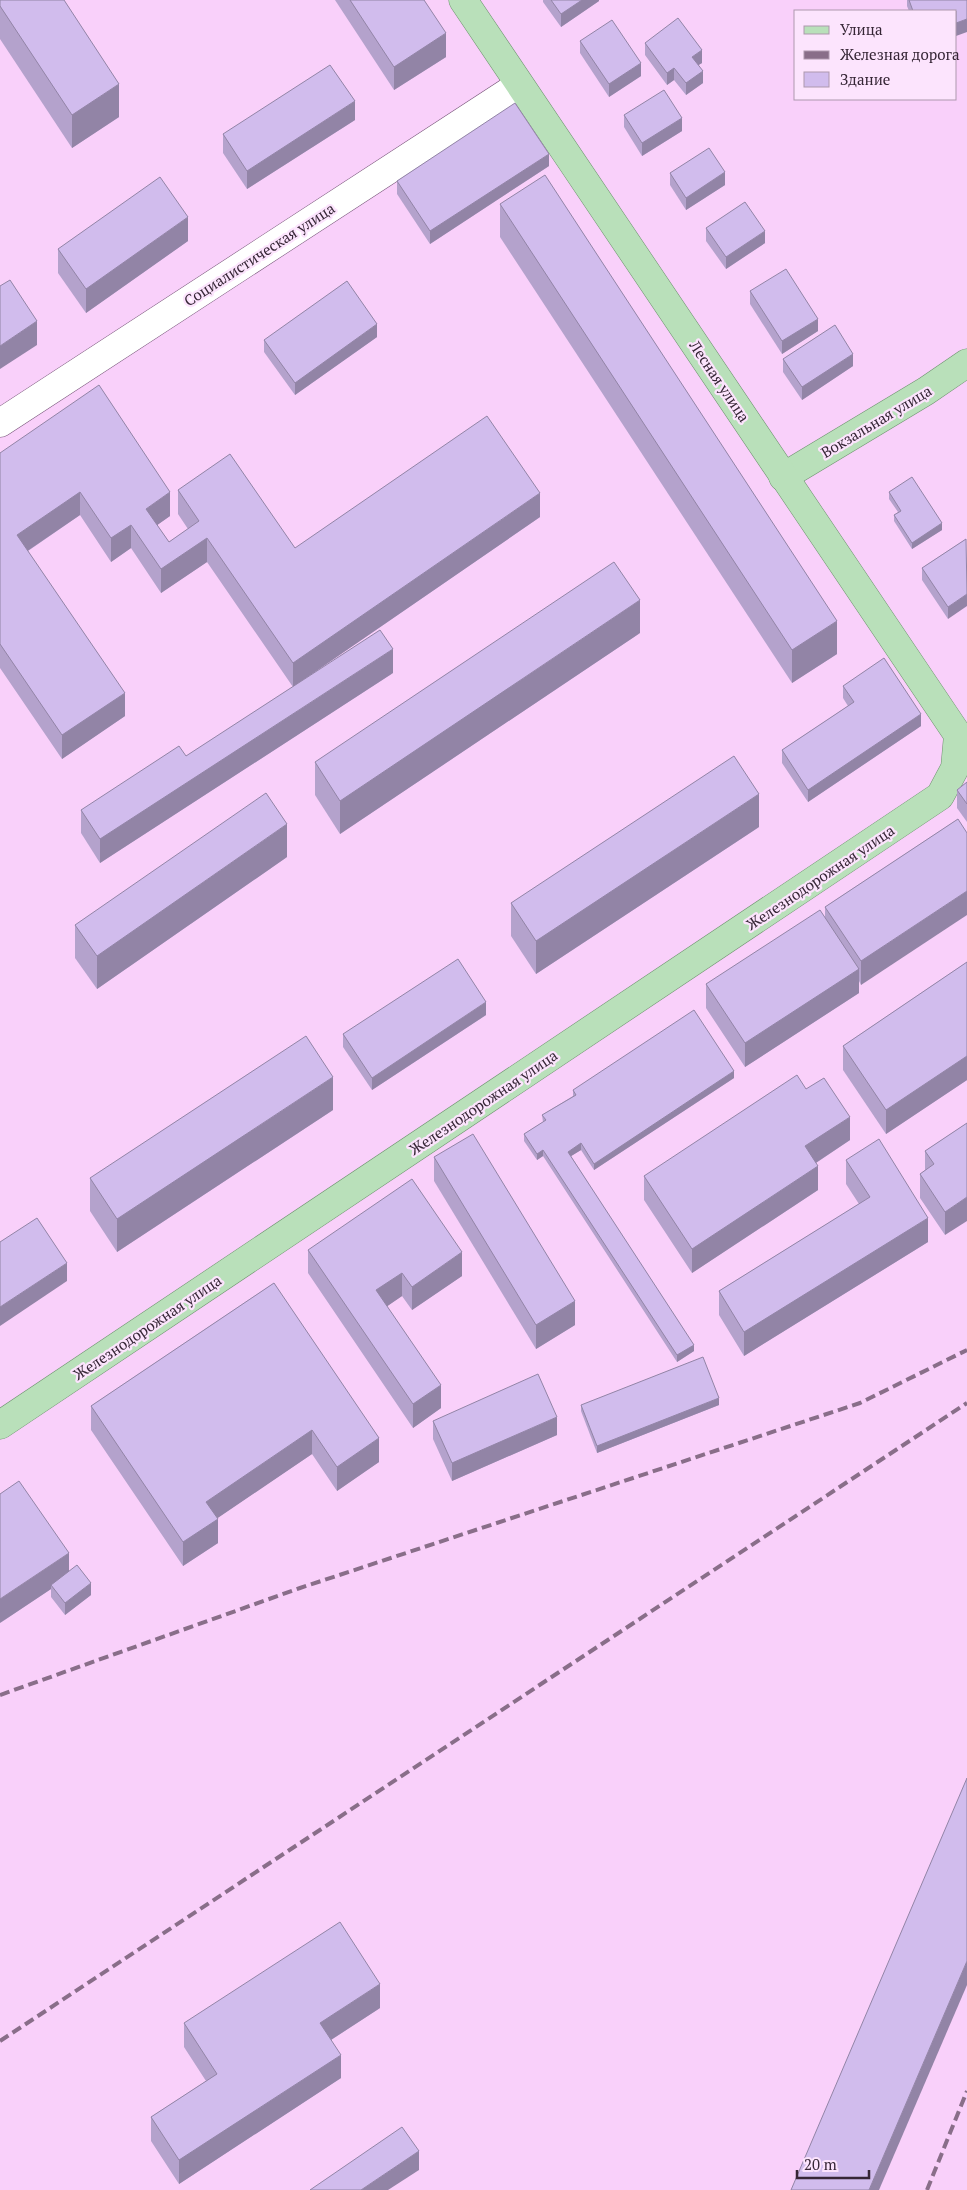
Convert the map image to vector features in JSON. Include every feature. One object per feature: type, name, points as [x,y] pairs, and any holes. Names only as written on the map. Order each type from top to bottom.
[{"type":"main road","name":"Лесная улица","points":[[463,0],[519,85],[578,167],[783,477],[958,735],[955,768]]},
{"type":"main road","name":"Вокзальная улица","points":[[783,477],[926,391],[967,363]]},
{"type":"main road","name":"Железнодорожная улица","points":[[0,1425],[940,796],[955,768]]},
{"type":"street","name":"Социалистическая улица","points":[[0,423],[519,85]]},
{"type":"building","points":[[0,0],[64,0],[119,84],[72,115],[0,6]]},
{"type":"building","points":[[350,0],[424,0],[446,33],[394,67]]},
{"type":"building","points":[[551,0],[582,0],[561,14]]},
{"type":"building","points":[[909,0],[967,0],[967,19],[957,23],[957,10],[913,10]]},
{"type":"building","points":[[678,18],[702,50],[692,57],[703,71],[686,83],[674,68],[667,73],[645,43]]},
{"type":"building","points":[[612,20],[641,63],[609,84],[580,41]]},
{"type":"building","points":[[330,65],[355,101],[247,171],[223,134]]},
{"type":"building","points":[[664,90],[682,118],[642,143],[624,115]]},
{"type":"building","points":[[515,103],[549,154],[430,231],[397,181]]},
{"type":"building","points":[[709,148],[725,172],[686,198],[670,173]]},
{"type":"building","points":[[545,175],[837,621],[792,650],[500,204]]},
{"type":"building","points":[[160,177],[188,217],[86,289],[58,249]]},
{"type":"building","points":[[745,202],[765,231],[726,257],[706,228]]},
{"type":"building","points":[[786,269],[818,319],[782,341],[750,291]]},
{"type":"building","points":[[10,280],[37,321],[0,346],[0,286]]},
{"type":"building","points":[[347,281],[377,324],[295,383],[264,340]]},
{"type":"building","points":[[835,325],[853,354],[802,387],[783,359]]},
{"type":"building","points":[[99,385],[170,492],[146,509],[169,542],[199,521],[178,490],[230,454],[295,548],[487,416],[540,493],[293,663],[207,538],[161,569],[131,525],[111,538],[80,492],[17,535],[125,693],[62,735],[0,644],[0,453]]},
{"type":"building","points":[[912,477],[942,523],[912,543],[894,515],[901,511],[889,492]]},
{"type":"building","points":[[966,539],[967,594],[948,607],[922,568]]},
{"type":"building","points":[[614,562],[640,600],[340,801],[315,762]]},
{"type":"building","points":[[380,630],[393,649],[100,839],[81,810],[179,746],[186,756]]},
{"type":"building","points":[[884,658],[921,714],[808,790],[782,750],[854,702],[843,686]]},
{"type":"building","points":[[734,756],[759,794],[536,941],[511,903]]},
{"type":"building","points":[[967,782],[967,804],[957,790]]},
{"type":"building","points":[[266,793],[287,824],[97,956],[75,925]]},
{"type":"building","points":[[958,819],[967,833],[967,891],[861,961],[825,907]]},
{"type":"building","points":[[820,910],[859,969],[745,1043],[706,984]]},
{"type":"building","points":[[458,959],[486,1002],[372,1078],[343,1034]]},
{"type":"building","points":[[967,962],[967,1056],[886,1110],[843,1046]]},
{"type":"building","points":[[694,1010],[734,1071],[594,1164],[581,1143],[568,1152],[694,1345],[677,1355],[543,1150],[537,1154],[524,1134],[546,1120],[542,1115],[576,1095],[573,1090]]},
{"type":"building","points":[[306,1036],[333,1077],[117,1219],[90,1178]]},
{"type":"building","points":[[797,1075],[806,1089],[824,1078],[850,1117],[805,1146],[818,1166],[692,1249],[644,1176]]},
{"type":"building","points":[[967,1123],[967,1197],[945,1212],[920,1174],[934,1164],[925,1151]]},
{"type":"building","points":[[473,1134],[575,1301],[536,1325],[434,1157]]},
{"type":"building","points":[[879,1139],[928,1218],[744,1332],[719,1291],[870,1197],[846,1160]]},
{"type":"building","points":[[412,1179],[462,1252],[412,1287],[402,1273],[376,1290],[441,1385],[413,1404],[308,1250]]},
{"type":"building","points":[[37,1218],[67,1263],[0,1307],[0,1242]]},
{"type":"building","points":[[274,1283],[379,1438],[337,1467],[312,1430],[206,1502],[218,1519],[183,1542],[91,1406]]},
{"type":"building","points":[[703,1357],[719,1398],[597,1446],[581,1405]]},
{"type":"building","points":[[538,1374],[557,1417],[452,1463],[433,1421]]},
{"type":"building","points":[[19,1481],[69,1553],[0,1599],[0,1494]]},
{"type":"building","points":[[77,1565],[91,1583],[65,1603],[51,1585]]},
{"type":"building","points":[[967,1778],[967,1961],[869,2190],[791,2190]]},
{"type":"building","points":[[340,1922],[380,1984],[320,2023],[341,2055],[179,2160],[151,2117],[217,2074],[184,2023]]},
{"type":"building","points":[[402,2127],[419,2151],[361,2190],[310,2190]]},
{"type":"railway","points":[[0,1695],[300,1588],[860,1403],[967,1350]]},
{"type":"railway","points":[[0,2041],[967,1403]]},
{"type":"railway","points":[[927,2190],[967,2091]]}]
